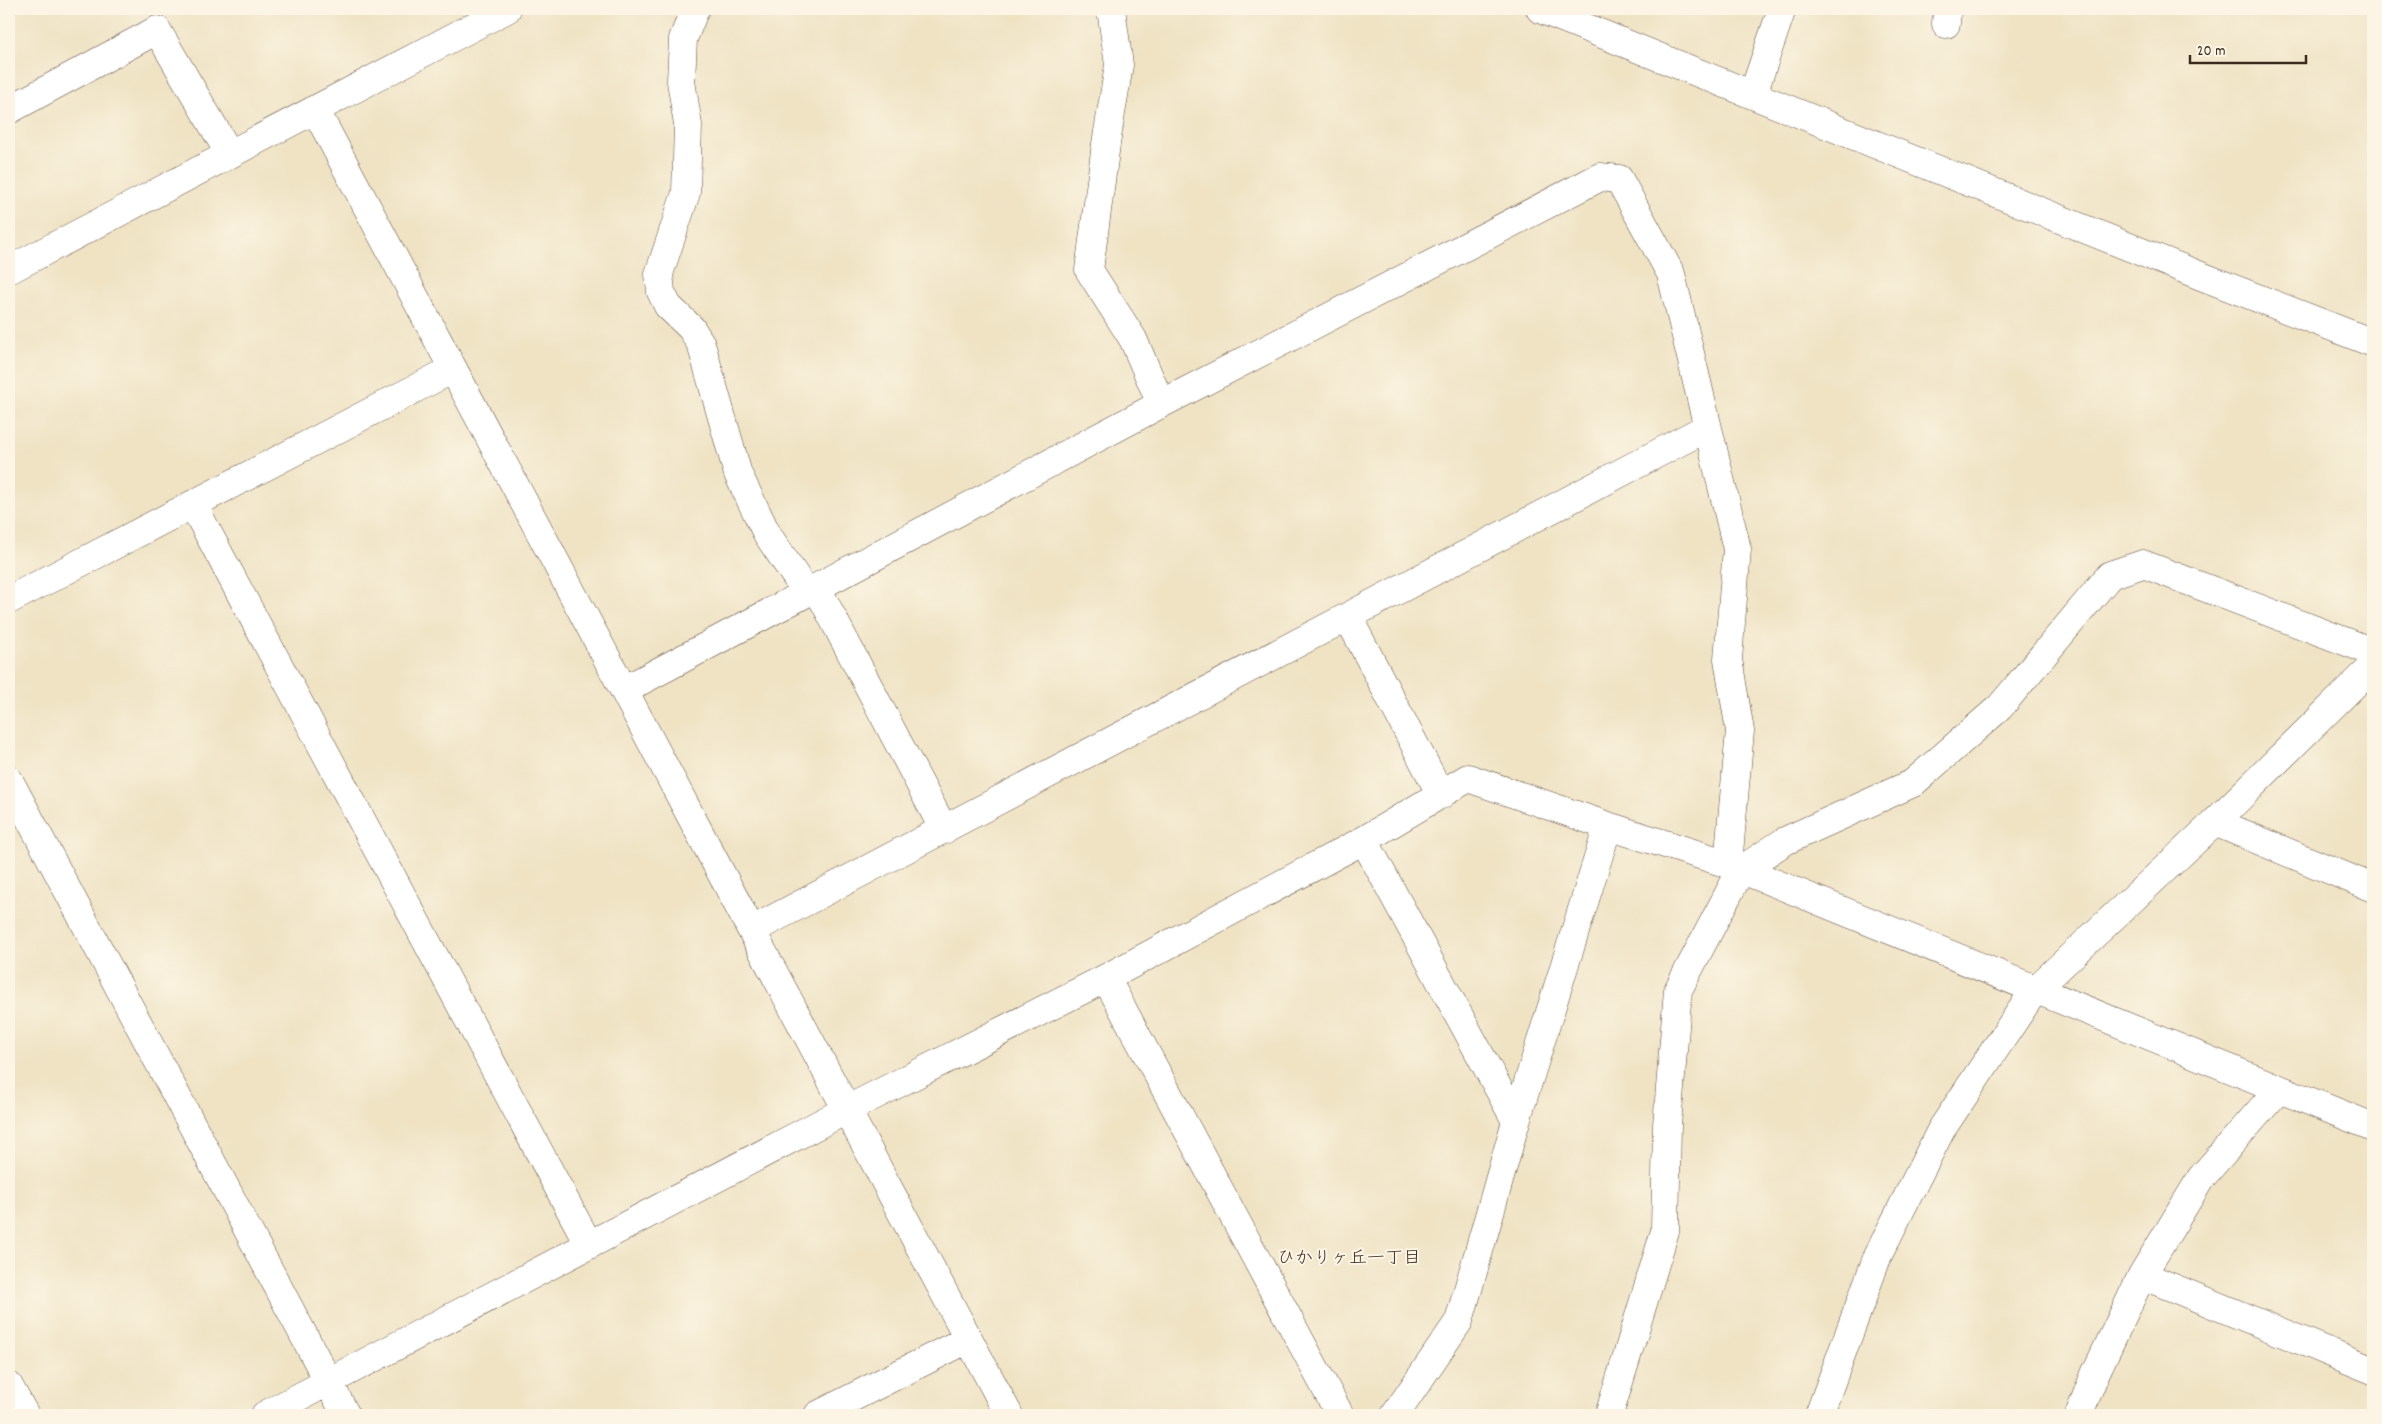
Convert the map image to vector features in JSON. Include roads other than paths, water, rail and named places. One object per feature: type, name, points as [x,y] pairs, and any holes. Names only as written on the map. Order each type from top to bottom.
[{"type":"street","points":[[9,270],[229,153],[507,9]]},
{"type":"street","points":[[695,9],[683,39],[681,81],[688,125],[686,194],[659,274],[661,292],[668,306],[691,328],[701,344],[738,474],[767,534],[812,590],[944,830]]},
{"type":"street","points":[[1111,9],[1119,65],[1089,270],[1133,339],[1161,404]]},
{"type":"street","points":[[1540,9],[2201,276],[2373,343]]},
{"type":"street","points":[[1753,94],[1782,9]]},
{"type":"street","points":[[9,110],[157,30],[229,153]]},
{"type":"street","points":[[315,110],[1009,1415]]},
{"type":"street","points":[[624,690],[1161,404],[1600,177],[1618,179],[1670,274],[1737,550],[1728,659],[1740,731],[1735,867],[1678,990],[1667,1125],[1665,1231],[1609,1415]]},
{"type":"street","points":[[9,600],[453,369]]},
{"type":"street","points":[[752,930],[1706,428]]},
{"type":"street","points":[[193,505],[589,1245]]},
{"type":"street","points":[[1735,867],[1785,841],[1913,783],[2000,707],[2110,575],[2118,572],[2143,564],[2373,652]]},
{"type":"street","points":[[1348,617],[1441,795]]},
{"type":"street","points":[[1819,1415],[1878,1254],[1941,1130],[2034,990],[2215,822],[2373,666]]},
{"type":"street","points":[[265,1415],[848,1110],[1106,978],[1364,840],[1468,778],[1735,867],[2373,1127]]},
{"type":"street","points":[[9,780],[346,1415]]},
{"type":"street","points":[[2215,822],[2373,888]]},
{"type":"street","points":[[1395,1415],[1458,1321],[1516,1121],[1608,826]]},
{"type":"street","points":[[1364,840],[1516,1121]]},
{"type":"street","points":[[1106,978],[1340,1415]]},
{"type":"street","points":[[2079,1415],[2095,1374],[2142,1275],[2201,1178],[2279,1089]]},
{"type":"street","points":[[2142,1275],[2373,1370]]},
{"type":"street","points":[[818,1415],[968,1339]]},
{"type":"street","points":[[9,1386],[24,1415]]},
{"type":"district","name":"ひかりヶ丘一丁目","points":[[1349,1257]]}]
